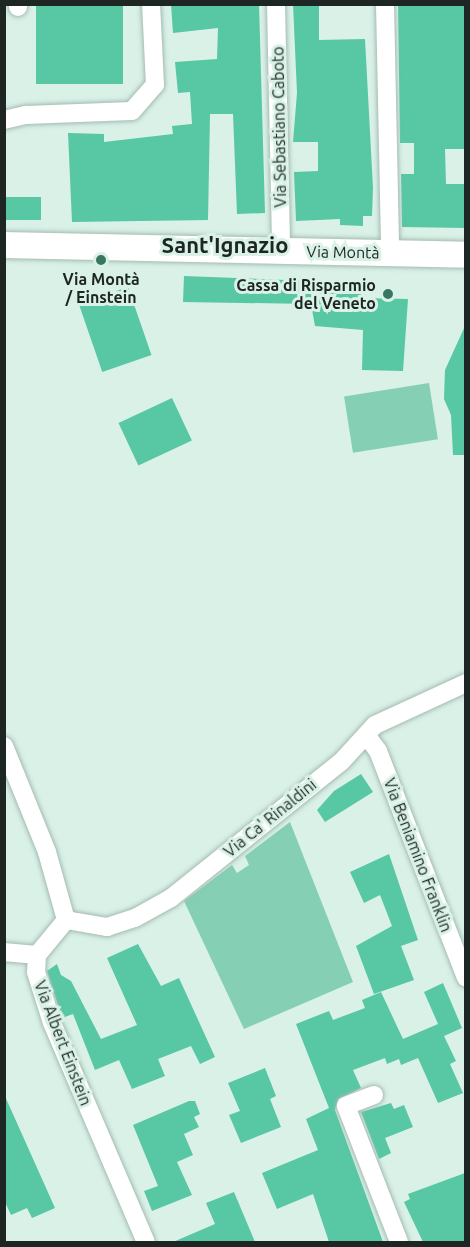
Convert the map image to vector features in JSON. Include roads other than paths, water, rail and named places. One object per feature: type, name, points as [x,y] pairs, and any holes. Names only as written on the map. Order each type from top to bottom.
[{"type":"main road","name":"Via Montà","points":[[4,245],[465,255]]},
{"type":"street","points":[[4,120],[26,115],[132,111],[154,85],[151,4]]},
{"type":"street","name":"Via Sebastiano Caboto","points":[[276,4],[281,250]]},
{"type":"street","points":[[385,4],[390,253]]},
{"type":"street","name":"Via Ca' Rinaldini","points":[[66,920],[107,927],[135,918],[171,898],[341,762],[366,735],[386,718],[465,683]]},
{"type":"street","name":"Via Beniamino Franklin","points":[[366,735],[378,751],[465,978]]},
{"type":"street","points":[[4,746],[47,852],[66,920],[37,955],[4,952]]},
{"type":"street","name":"Via Albert Einstein","points":[[37,955],[36,972],[52,1023],[146,1242]]},
{"type":"street","points":[[374,1095],[346,1106],[399,1242]]},
{"type":"place","name":"Via Montà / Einstein","points":[[101,260]]},
{"type":"place","name":"Cassa di Risparmio del Veneto","points":[[388,294]]},
{"type":"district","name":"Sant'Ignazio","points":[[225,245]]}]
